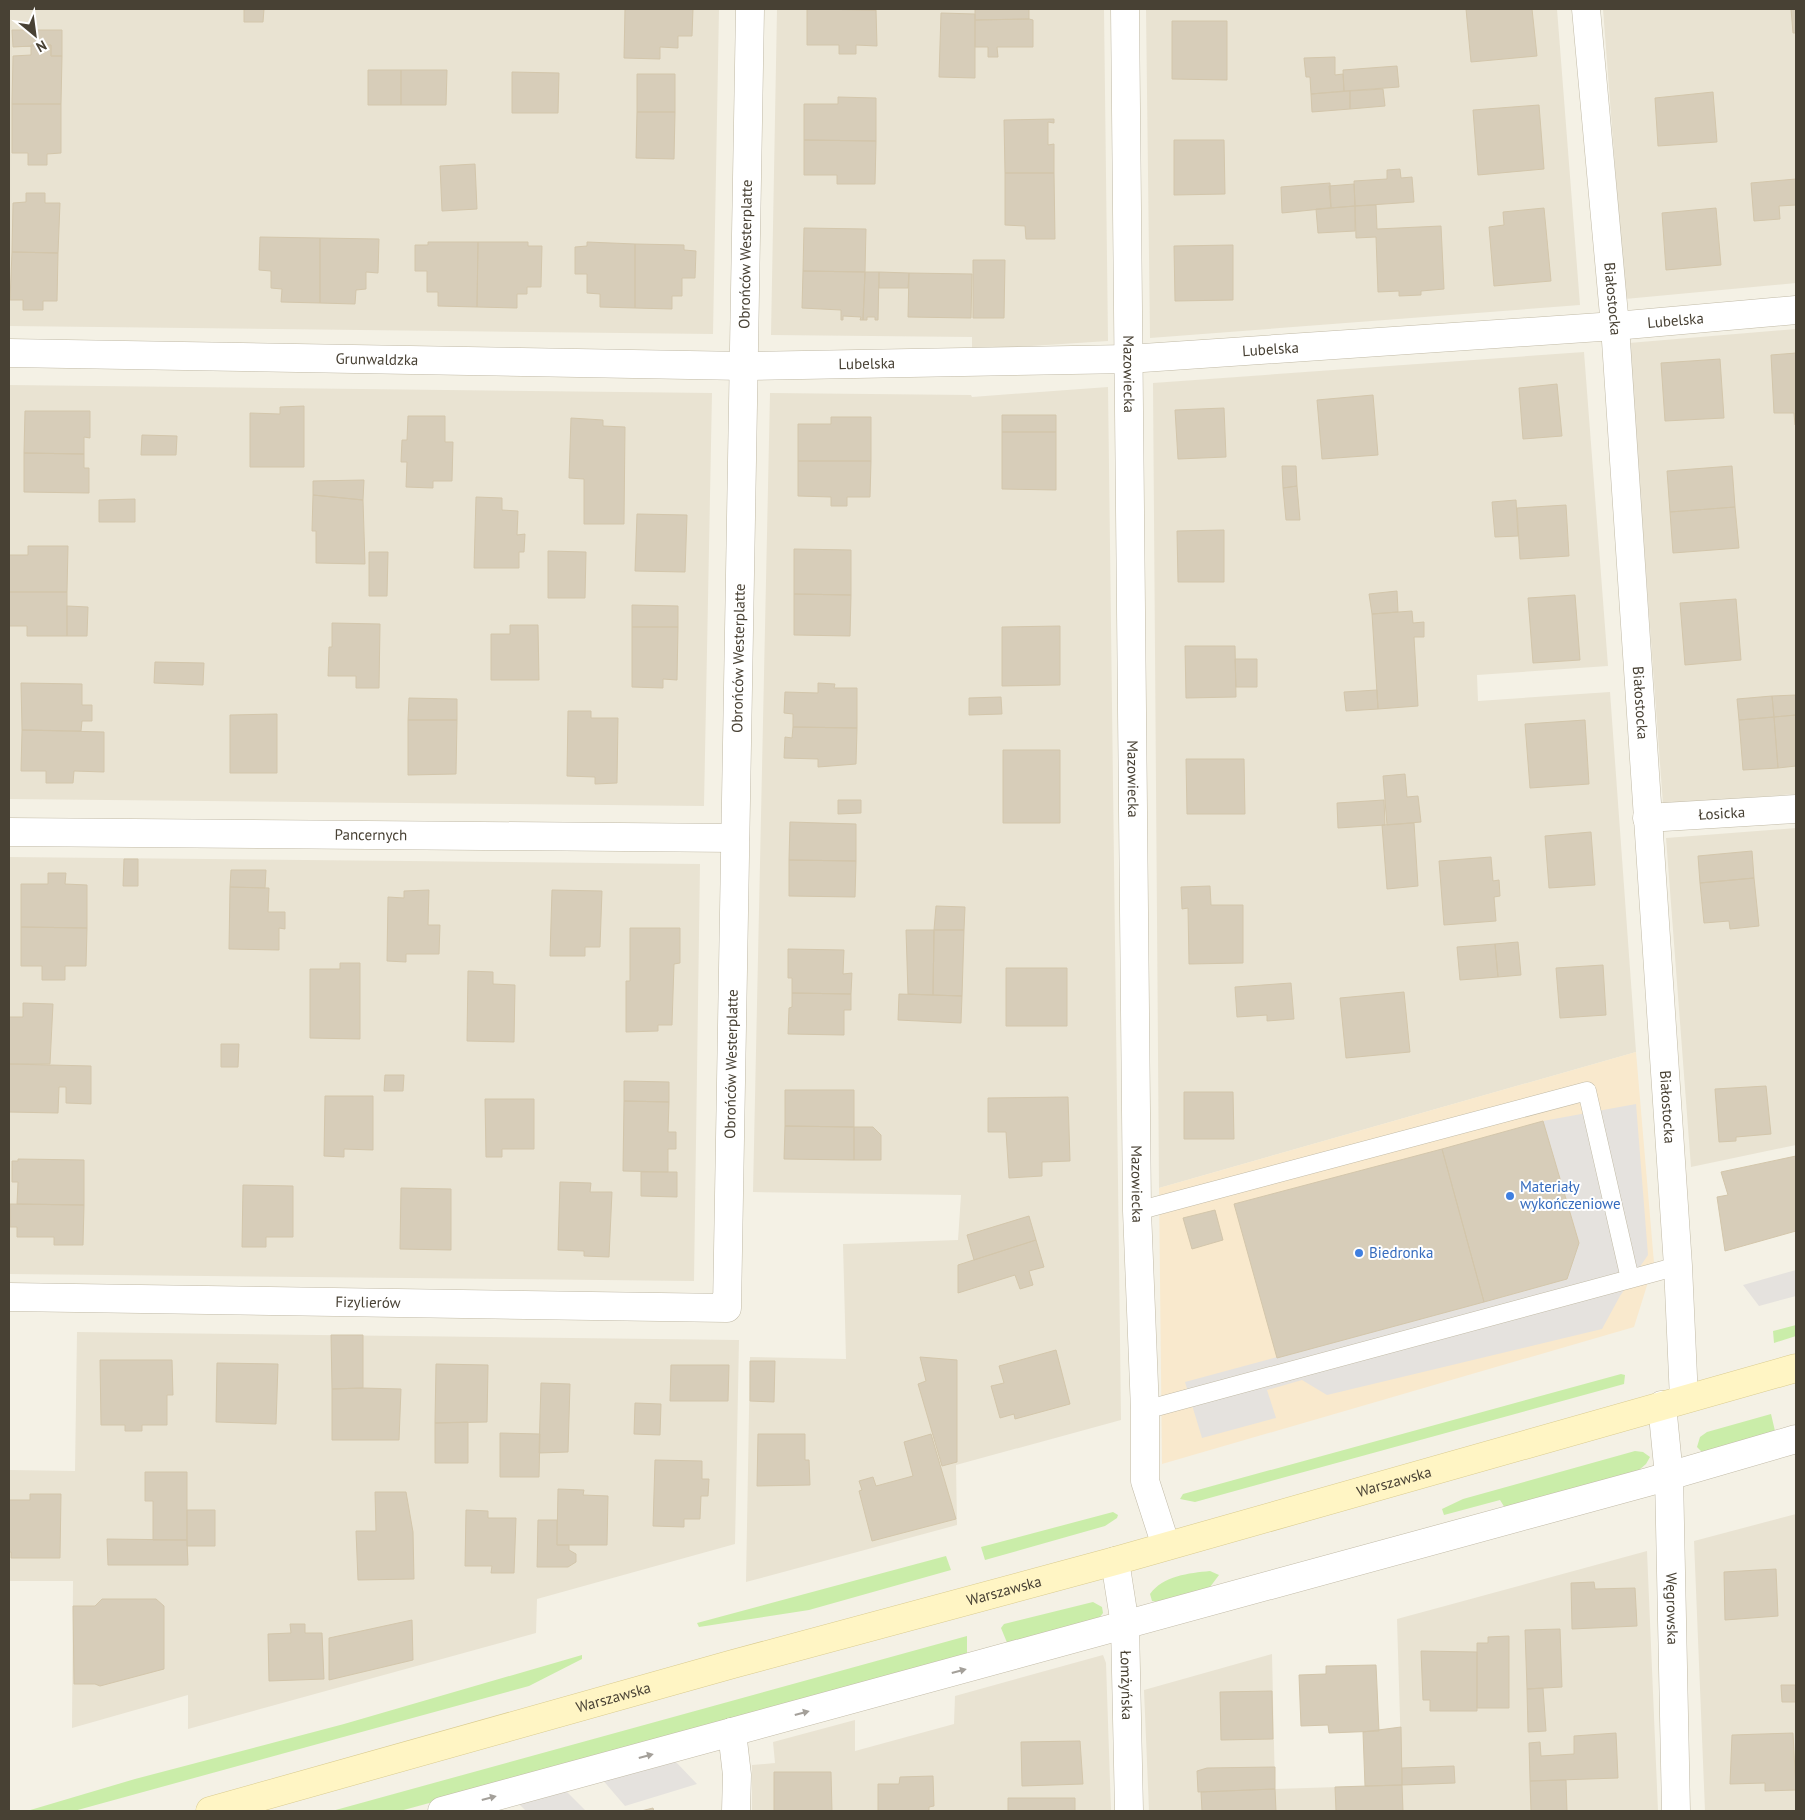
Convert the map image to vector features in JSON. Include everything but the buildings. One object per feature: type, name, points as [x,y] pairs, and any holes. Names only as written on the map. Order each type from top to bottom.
[{"type":"main road","name":"Warszawska","points":[[210,1811],[752,1659],[1115,1561],[1796,1368]]},
{"type":"street","name":"Obrońców Westerplatte","points":[[727,1308],[750,9]]},
{"type":"street","name":"Mazowiecka","points":[[1125,9],[1137,1211],[1145,1410],[1145,1481],[1166,1546]]},
{"type":"street","name":"Białostocka","points":[[1586,9],[1615,326],[1678,1266],[1673,1402]]},
{"type":"street","name":"Lubelska","points":[[744,366],[1128,359],[1615,326],[1796,310]]},
{"type":"street","name":"Grunwaldzka","points":[[9,353],[744,366]]},
{"type":"street","name":"Łosicka","points":[[1647,818],[1796,809]]},
{"type":"street","name":"Pancernych","points":[[9,832],[735,838]]},
{"type":"street","name":"Fizylierów","points":[[9,1297],[727,1308]]},
{"type":"street","name":"Węgrowska","points":[[1673,1402],[1669,1476],[1676,1811]]},
{"type":"street","points":[[442,1811],[1669,1476],[1796,1439]]},
{"type":"street","name":"Łomżyńska","points":[[1115,1561],[1125,1625],[1129,1811]]},
{"type":"street","points":[[732,1732],[737,1775],[736,1811]]},
{"type":"lane","points":[[1137,1211],[1587,1092],[1630,1279]]},
{"type":"lane","points":[[1145,1410],[1678,1266]]},
{"type":"shaded area","points":[[9,9],[719,9],[713,334],[9,326]]},
{"type":"shaded area","points":[[777,9],[1104,9],[1108,341],[972,350],[972,337],[771,335]]},
{"type":"shaded area","points":[[1146,9],[1557,9],[1580,305],[1150,338]]},
{"type":"shaded area","points":[[1603,9],[1796,9],[1796,283],[1625,299]]},
{"type":"shaded area","points":[[1796,329],[1796,794],[1663,804],[1629,343]]},
{"type":"shaded area","points":[[1584,352],[1608,666],[1477,675],[1478,701],[1610,692],[1636,1052],[1159,1188],[1153,383]]},
{"type":"shaded area","points":[[9,385],[712,393],[704,806],[9,799]]},
{"type":"shaded area","points":[[1108,387],[1121,1420],[956,1465],[957,1525],[746,1582],[750,1357],[846,1359],[843,1244],[958,1240],[961,1195],[753,1192],[770,393],[971,395],[972,397]]},
{"type":"shaded area","points":[[1796,828],[1796,1145],[1691,1167],[1666,838]]},
{"type":"shaded area","points":[[9,857],[700,864],[694,1281],[9,1274]]},
{"type":"shaded area","points":[[1636,1052],[1654,1263],[1634,1327],[1162,1464],[1159,1188]]},
{"type":"shaded area","points":[[1636,1104],[1648,1255],[1620,1296],[1602,1329],[1327,1395],[1302,1380],[1267,1390],[1276,1418],[1202,1438],[1185,1382],[1567,1279],[1579,1242],[1543,1121]]},
{"type":"shaded area","points":[[1796,1270],[1796,1296],[1759,1306],[1743,1285]]},
{"type":"shaded area","points":[[77,1332],[739,1340],[735,1544],[537,1599],[536,1633],[188,1729],[188,1695],[72,1728],[73,1581],[9,1581],[9,1470],[75,1471]]},
{"type":"shaded area","points":[[1796,1514],[1796,1811],[1705,1811],[1694,1541]]},
{"type":"shaded area","points":[[1647,1551],[1658,1811],[1149,1811],[1144,1690],[1272,1654],[1275,1789],[1402,1785],[1397,1619]]},
{"type":"shaded area","points":[[1103,1655],[1106,1663],[1111,1811],[752,1811],[752,1765],[775,1763],[773,1742],[855,1720],[855,1751],[954,1724],[955,1696]]},
{"type":"shaded area","points":[[676,1762],[697,1784],[625,1806],[601,1778],[632,1768]]},
{"type":"shaded area","points":[[562,1787],[586,1811],[526,1811],[518,1803]]},
{"type":"green space","points":[[1796,1325],[1796,1336],[1774,1343],[1773,1331]]},
{"type":"green space","points":[[1621,1374],[1625,1375],[1624,1384],[1195,1502],[1180,1499],[1183,1494]]},
{"type":"green space","points":[[1771,1414],[1775,1431],[1703,1453],[1697,1447],[1700,1437],[1707,1432]]},
{"type":"green space","points":[[1635,1451],[1643,1452],[1650,1457],[1639,1470],[1505,1508],[1500,1500],[1444,1515],[1442,1509],[1463,1499]]},
{"type":"green space","points":[[1113,1512],[1118,1515],[1117,1518],[1105,1526],[985,1560],[981,1547]]},
{"type":"green space","points":[[946,1556],[951,1570],[809,1610],[699,1627],[697,1623]]},
{"type":"green space","points":[[1210,1571],[1219,1575],[1210,1587],[1158,1602],[1152,1601],[1150,1594],[1155,1588],[1169,1579],[1185,1574]]},
{"type":"green space","points":[[1093,1602],[1102,1607],[1103,1613],[1096,1622],[1008,1645],[1001,1628],[1004,1624]]},
{"type":"green space","points":[[967,1636],[967,1656],[400,1811],[332,1811]]},
{"type":"green space","points":[[582,1655],[582,1659],[529,1686],[74,1811],[27,1811],[135,1779],[344,1724]]},
{"type":"place","name":"Materiały wykończeniowe","points":[[1510,1196]]},
{"type":"place","name":"Biedronka","points":[[1359,1253]]}]
